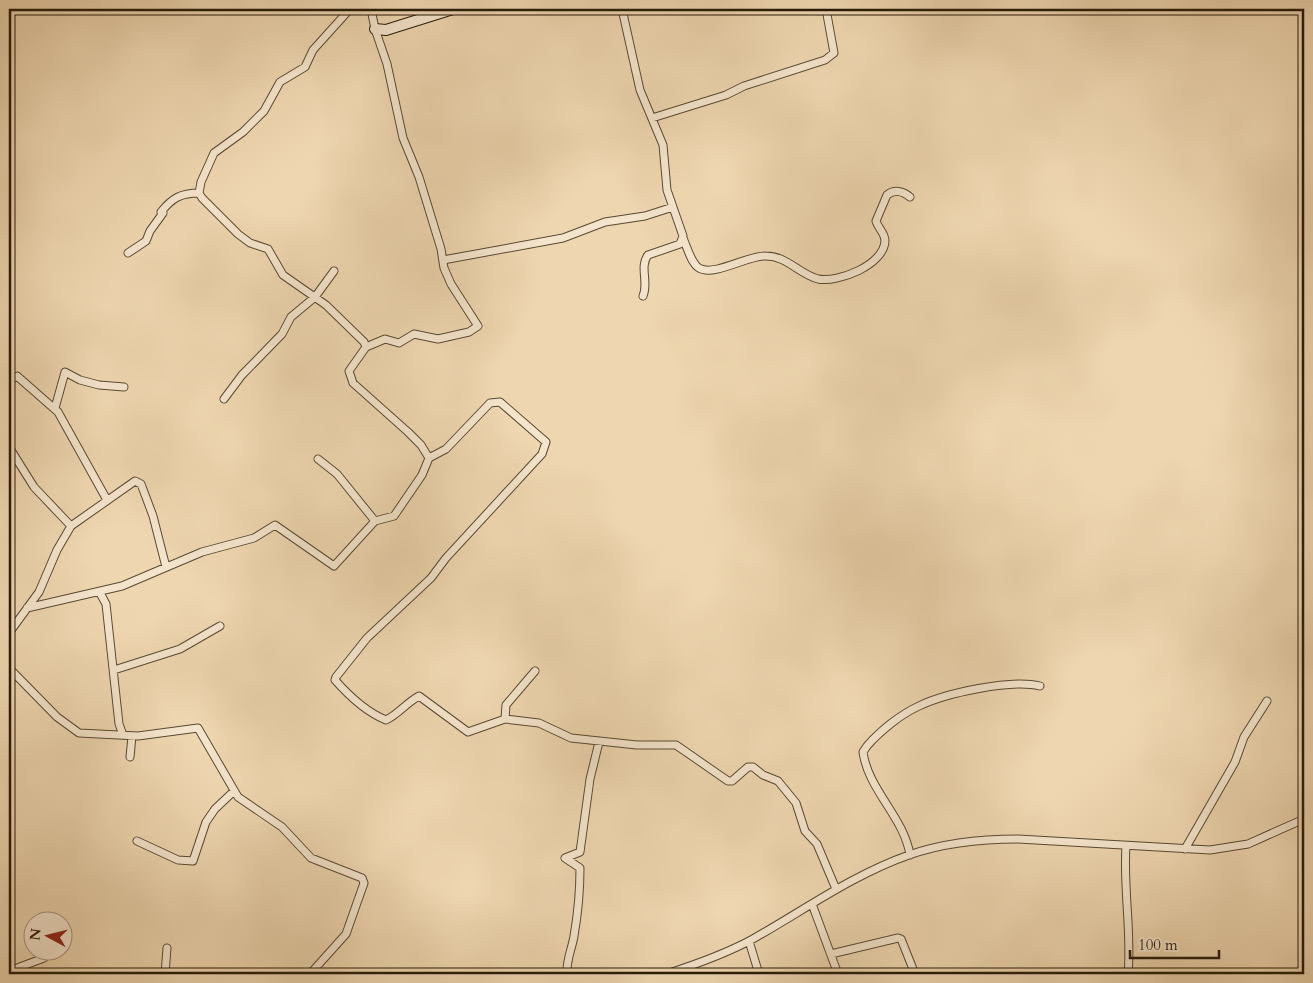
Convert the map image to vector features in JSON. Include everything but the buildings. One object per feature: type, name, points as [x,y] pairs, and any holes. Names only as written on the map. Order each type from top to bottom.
[{"type":"street","points":[[350,9],[313,50],[306,67],[280,82],[264,111],[243,132],[214,153],[204,171],[199,193],[238,234],[250,243],[268,249],[284,275],[315,297],[354,331],[366,347]]},
{"type":"street","points":[[371,9],[375,29],[387,64],[403,138],[414,163],[451,284],[477,323],[474,330],[436,340],[414,334],[399,343],[385,339],[366,347],[349,371],[353,383],[408,432],[429,458]]},
{"type":"street","points":[[375,29],[386,30],[453,9]]},
{"type":"street","points":[[622,9],[640,90],[663,144],[667,190],[683,238],[695,265],[701,269],[714,270],[746,259],[766,256],[781,259],[815,278],[838,279],[868,266],[875,261],[883,249],[885,238],[876,221],[887,195],[895,191],[905,193],[910,197]]},
{"type":"street","points":[[652,118],[726,95],[744,86],[825,60],[834,53],[826,9]]},
{"type":"street","points":[[128,253],[146,241],[150,231],[163,213],[161,212],[169,202],[179,195],[199,193]]},
{"type":"street","points":[[443,260],[563,238],[605,222],[645,216],[673,208]]},
{"type":"street","points":[[643,296],[646,289],[643,266],[645,259],[648,255],[680,244],[683,238]]},
{"type":"street","points":[[224,398],[242,375],[282,334],[291,318],[315,297],[334,271]]},
{"type":"street","points":[[55,408],[65,372],[80,380],[99,385],[124,387]]},
{"type":"street","points":[[9,381],[17,376],[55,408],[75,439],[95,481],[107,500]]},
{"type":"street","points":[[27,608],[100,593],[136,581],[166,566],[202,552],[254,538],[275,525],[334,566],[375,520],[394,516],[422,475],[429,458],[446,449],[490,403],[500,402],[546,442],[542,454],[407,603],[368,638],[335,680],[355,701],[374,715],[386,720],[397,715],[408,702],[418,696],[468,732],[505,719],[539,723],[571,738],[644,746],[676,745],[728,781],[732,781],[748,767],[753,767],[763,775],[778,781],[796,803],[805,831],[817,844],[836,889]]},
{"type":"street","points":[[9,447],[34,486],[71,526]]},
{"type":"street","points":[[318,459],[336,474],[375,520]]},
{"type":"street","points":[[9,633],[39,592],[57,550],[71,526],[135,481],[141,484],[153,516],[166,566]]},
{"type":"street","points":[[100,593],[106,604],[119,724],[123,736]]},
{"type":"street","points":[[114,670],[180,649],[220,626]]},
{"type":"street","points":[[9,668],[57,717],[79,733],[132,736],[198,728],[234,791],[246,804],[282,827],[311,858],[362,878],[364,883],[346,934],[310,974]]},
{"type":"street","points":[[505,719],[506,705],[534,671]]},
{"type":"street","points":[[910,855],[905,835],[867,770],[863,752],[867,746],[907,713],[927,702],[995,685],[1040,686]]},
{"type":"street","points":[[1185,849],[1234,762],[1244,737],[1267,701]]},
{"type":"street","points":[[130,757],[132,736]]},
{"type":"street","points":[[567,974],[567,959],[574,938],[579,906],[580,852],[590,779],[599,742]]},
{"type":"street","points":[[137,841],[178,860],[193,861],[206,822],[215,808],[234,791]]},
{"type":"street","points":[[666,974],[749,941],[836,889],[910,855],[989,839],[1210,850],[1248,844],[1304,820]]},
{"type":"street","points":[[1126,846],[1124,872],[1129,957],[1128,974]]},
{"type":"street","points":[[580,852],[565,858],[580,868]]},
{"type":"street","points":[[812,904],[838,974]]},
{"type":"street","points":[[831,954],[898,938],[901,939],[915,974]]},
{"type":"street","points":[[749,941],[759,974]]},
{"type":"street","points":[[165,974],[167,948]]},
{"type":"street","points":[[9,971],[42,960]]}]
